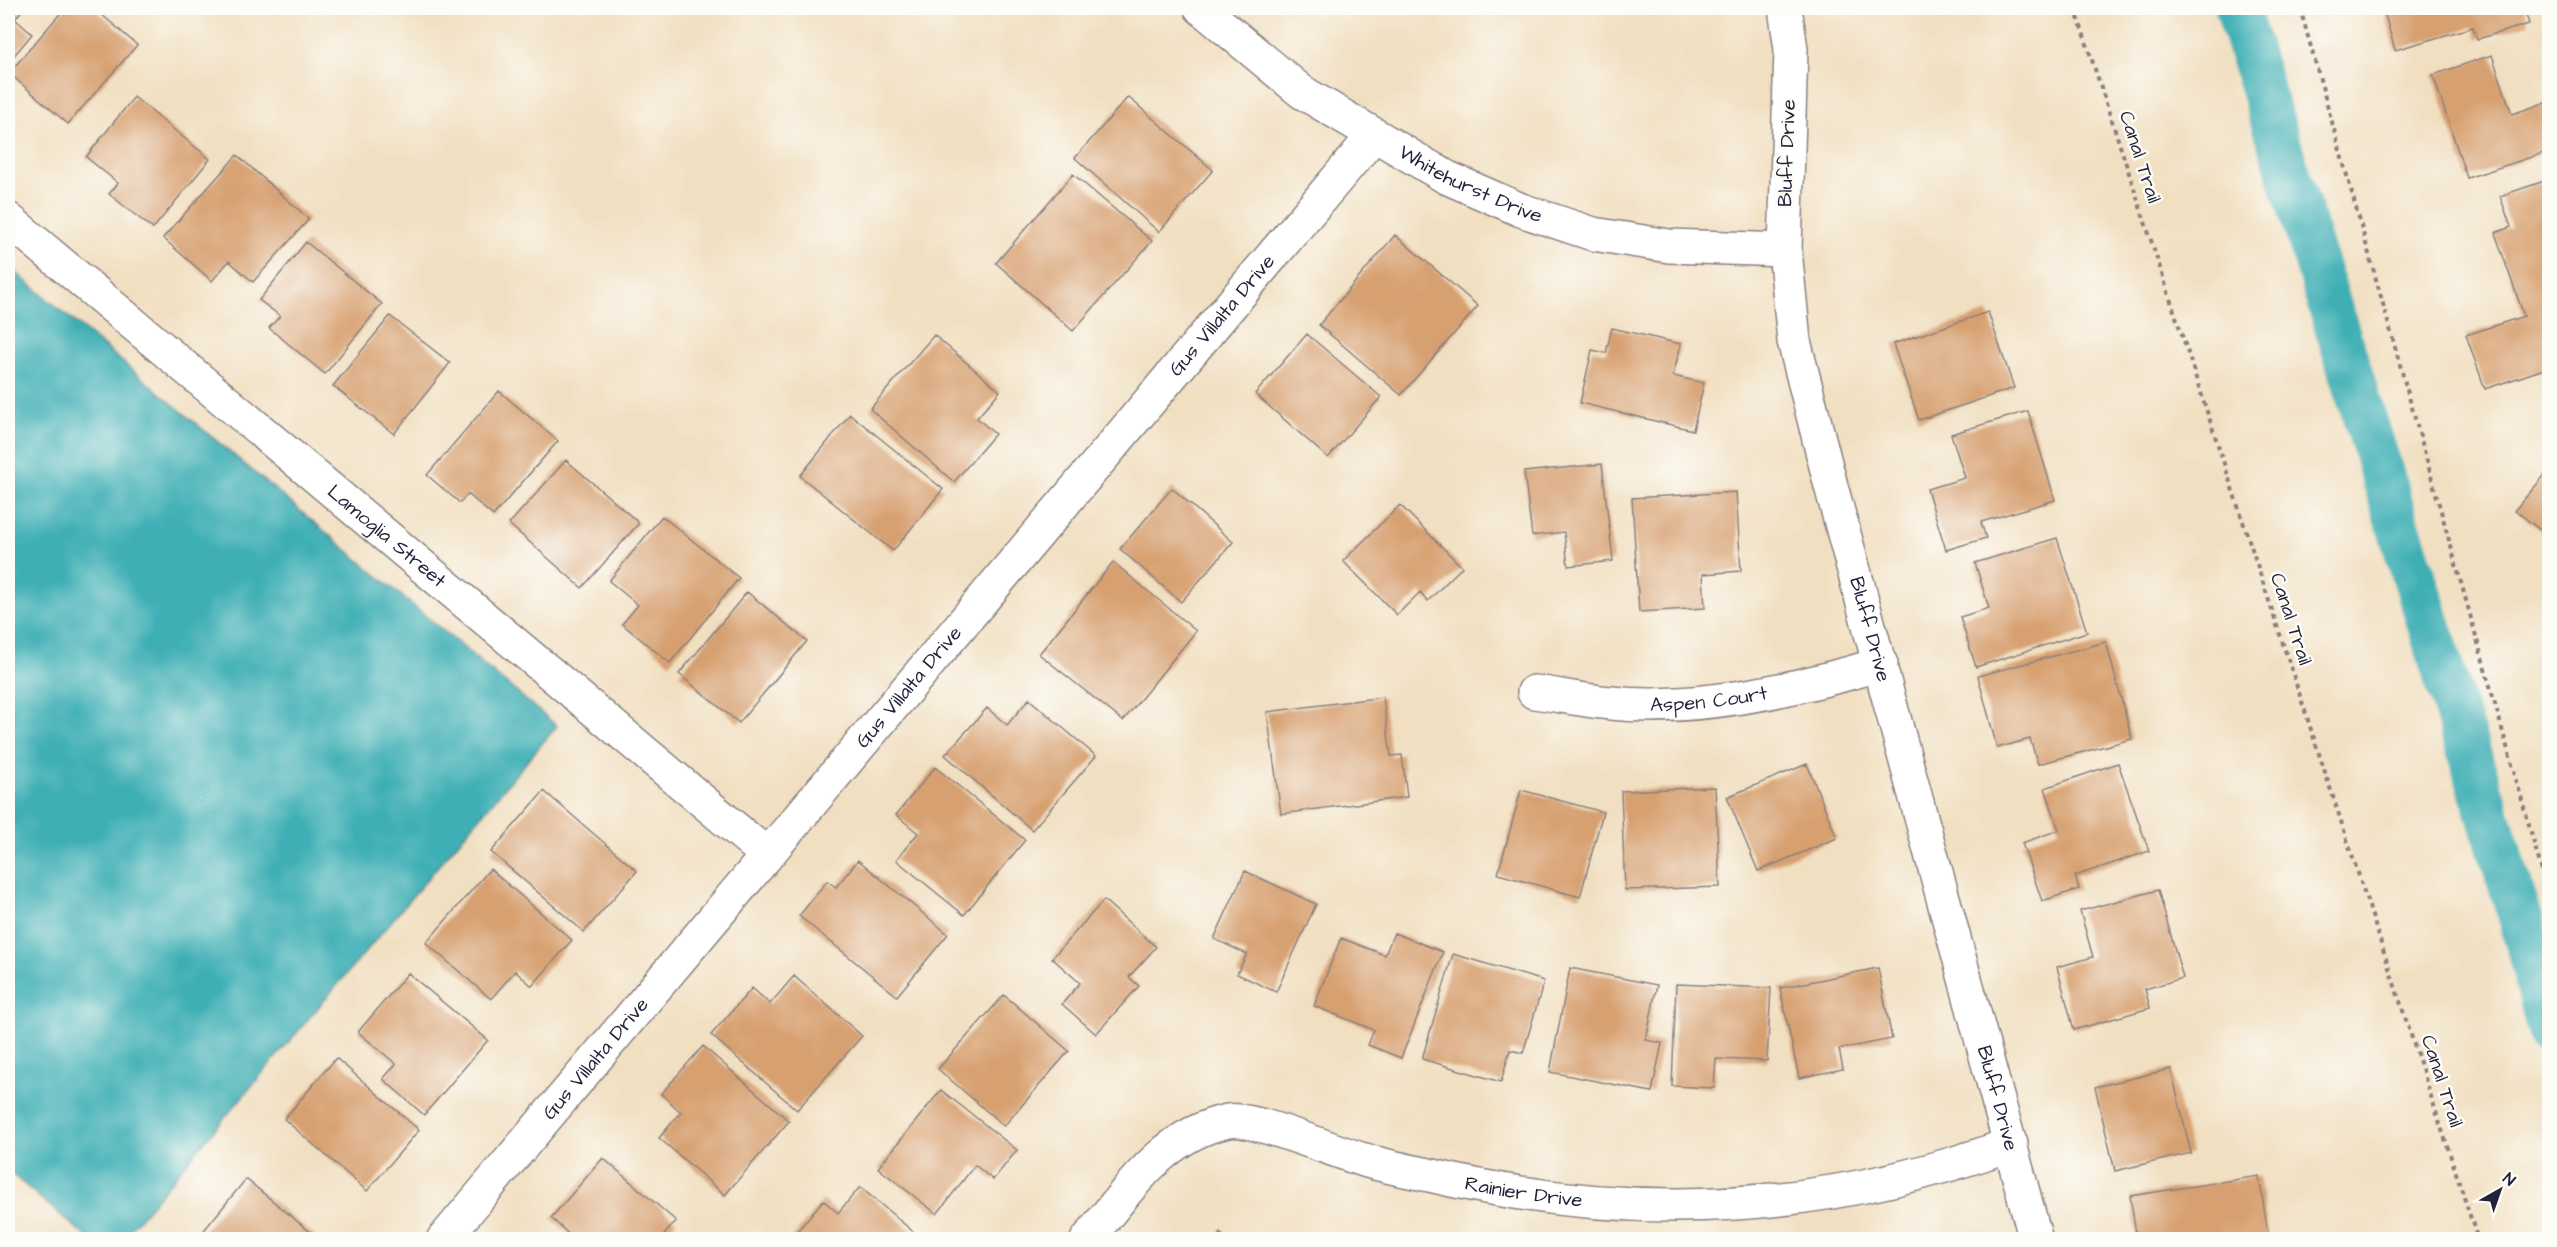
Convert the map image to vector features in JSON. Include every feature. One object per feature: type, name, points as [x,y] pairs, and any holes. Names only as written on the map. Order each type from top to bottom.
[{"type":"street","name":"Whitehurst Drive","points":[[1201,8],[1302,92],[1446,177],[1521,210],[1593,234],[1669,246],[1785,250]]},
{"type":"street","name":"Bluff Drive","points":[[1785,8],[1791,49],[1785,250],[1794,341],[2036,1239]]},
{"type":"street","name":"Gus Villalta Drive","points":[[443,1239],[1374,135]]},
{"type":"street","name":"Lamoglia Street","points":[[8,219],[766,854]]},
{"type":"street","name":"Aspen Court","points":[[1534,692],[1612,703],[1689,703],[1809,683],[1881,664]]},
{"type":"street","name":"Rainier Drive","points":[[1087,1239],[1152,1161],[1188,1133],[1231,1120],[1273,1128],[1363,1160],[1466,1184],[1559,1199],[1651,1205],[1763,1203],[1864,1187],[1962,1162],[2011,1144]]},
{"type":"path","name":"Canal Trail","points":[[2075,8],[2478,1239]]},
{"type":"path","points":[[2300,8],[2550,900]]},
{"type":"water","points":[[8,266],[557,726],[122,1239],[89,1239],[8,1171]]},
{"type":"building","points":[[8,8],[24,8],[15,19],[32,34],[8,63]]},
{"type":"building","points":[[65,8],[94,8],[137,45],[68,124],[9,73]]},
{"type":"building","points":[[2383,8],[2524,8],[2529,24],[2477,39],[2473,27],[2395,50]]},
{"type":"building","points":[[2492,55],[2512,114],[2550,101],[2550,151],[2467,178],[2433,75]]},
{"type":"building","points":[[134,97],[210,159],[153,229],[109,194],[118,183],[86,157]]},
{"type":"building","points":[[1128,97],[1213,170],[1159,232],[1075,158]]},
{"type":"building","points":[[237,155],[309,219],[253,282],[229,261],[212,281],[163,238]]},
{"type":"building","points":[[1073,174],[1152,241],[1073,331],[996,263]]},
{"type":"building","points":[[2550,179],[2550,367],[2485,389],[2466,335],[2524,316],[2495,233],[2511,227],[2500,196]]},
{"type":"building","points":[[1395,235],[1478,306],[1401,395],[1319,325]]},
{"type":"building","points":[[306,242],[382,304],[325,374],[269,328],[280,316],[259,300]]},
{"type":"building","points":[[1988,312],[2014,388],[1919,420],[1893,344]]},
{"type":"building","points":[[390,316],[450,363],[394,434],[333,386]]},
{"type":"building","points":[[1612,328],[1681,344],[1673,376],[1704,383],[1693,430],[1580,403],[1592,350],[1606,353]]},
{"type":"building","points":[[1307,334],[1381,397],[1328,458],[1255,394]]},
{"type":"building","points":[[934,335],[1000,391],[977,418],[995,434],[954,482],[870,409]]},
{"type":"building","points":[[499,391],[558,441],[493,516],[468,494],[460,503],[427,475]]},
{"type":"building","points":[[2028,411],[2055,500],[1981,522],[1986,538],[1946,550],[1927,489],[1965,478],[1951,434]]},
{"type":"building","points":[[850,414],[943,489],[893,551],[800,476]]},
{"type":"building","points":[[566,460],[639,523],[582,588],[509,524]]},
{"type":"building","points":[[1602,464],[1613,561],[1568,566],[1564,532],[1532,536],[1524,472]]},
{"type":"building","points":[[2550,469],[2550,538],[2515,510]]},
{"type":"building","points":[[1172,488],[1233,542],[1181,602],[1120,549]]},
{"type":"building","points":[[1736,492],[1741,571],[1703,574],[1705,608],[1639,612],[1632,498]]},
{"type":"building","points":[[1400,505],[1462,567],[1428,601],[1420,592],[1397,615],[1343,561]]},
{"type":"building","points":[[662,516],[739,578],[670,663],[622,624],[638,605],[609,581]]},
{"type":"building","points":[[2057,538],[2087,632],[1976,667],[1960,617],[1989,608],[1975,563]]},
{"type":"building","points":[[1113,562],[1196,631],[1123,721],[1039,654]]},
{"type":"building","points":[[747,592],[807,641],[739,723],[679,674]]},
{"type":"building","points":[[2106,642],[2132,739],[2038,764],[2030,739],[1997,748],[1978,676]]},
{"type":"building","points":[[1383,697],[1391,756],[1402,755],[1407,797],[1281,814],[1267,712]]},
{"type":"building","points":[[1029,699],[1096,756],[1032,830],[945,755],[987,708],[1007,725]]},
{"type":"building","points":[[2118,763],[2149,851],[2075,876],[2079,889],[2042,901],[2022,843],[2059,830],[2045,788]]},
{"type":"building","points":[[1807,764],[1837,838],[1758,871],[1727,797]]},
{"type":"building","points":[[935,767],[1025,840],[964,915],[896,860],[918,833],[896,815]]},
{"type":"building","points":[[1715,787],[1720,887],[1625,890],[1621,791]]},
{"type":"building","points":[[1521,790],[1603,812],[1580,897],[1498,874]]},
{"type":"building","points":[[544,791],[637,871],[584,932],[491,852]]},
{"type":"building","points":[[858,860],[948,934],[897,996],[799,916],[827,881],[836,887]]},
{"type":"building","points":[[490,869],[572,940],[532,986],[515,971],[491,999],[426,943]]},
{"type":"building","points":[[1245,871],[1316,904],[1276,992],[1237,974],[1247,954],[1214,939]]},
{"type":"building","points":[[2158,890],[2183,978],[2145,989],[2150,1008],[2074,1030],[2057,967],[2093,957],[2080,911]]},
{"type":"building","points":[[1104,900],[1156,947],[1129,977],[1139,986],[1096,1034],[1062,1004],[1080,983],[1052,958]]},
{"type":"building","points":[[1394,933],[1443,952],[1401,1058],[1368,1045],[1374,1030],[1314,1006],[1341,938],[1385,955]]},
{"type":"building","points":[[1453,954],[1544,981],[1523,1053],[1510,1050],[1501,1082],[1422,1059]]},
{"type":"building","points":[[1570,968],[1657,985],[1646,1040],[1662,1043],[1652,1092],[1550,1072]]},
{"type":"building","points":[[1878,968],[1892,1039],[1839,1049],[1843,1069],[1799,1078],[1780,988]]},
{"type":"building","points":[[408,973],[488,1040],[424,1115],[383,1079],[396,1064],[358,1032]]},
{"type":"building","points":[[794,976],[862,1036],[797,1110],[711,1035],[752,988],[770,1004]]},
{"type":"building","points":[[1676,984],[1771,988],[1767,1061],[1716,1059],[1714,1088],[1672,1086]]},
{"type":"building","points":[[1004,995],[1069,1051],[1004,1126],[938,1069]]},
{"type":"building","points":[[703,1046],[789,1121],[725,1195],[659,1138],[681,1112],[661,1094]]},
{"type":"building","points":[[336,1058],[419,1130],[367,1191],[284,1119]]},
{"type":"building","points":[[2171,1069],[2191,1153],[2115,1171],[2095,1087]]},
{"type":"building","points":[[941,1090],[1017,1150],[993,1180],[975,1165],[937,1214],[878,1168]]},
{"type":"building","points":[[603,1158],[676,1221],[660,1240],[575,1240],[551,1218]]},
{"type":"building","points":[[2259,1176],[2269,1240],[2137,1240],[2130,1196]]},
{"type":"building","points":[[246,1179],[320,1240],[196,1240]]},
{"type":"building","points":[[860,1187],[923,1240],[790,1240],[823,1200],[838,1213]]},
{"type":"building","points":[[1220,1233],[1229,1240],[1215,1240]]},
{"type":"waterway","points":[[2237,8],[2522,923],[2550,1034]]}]
